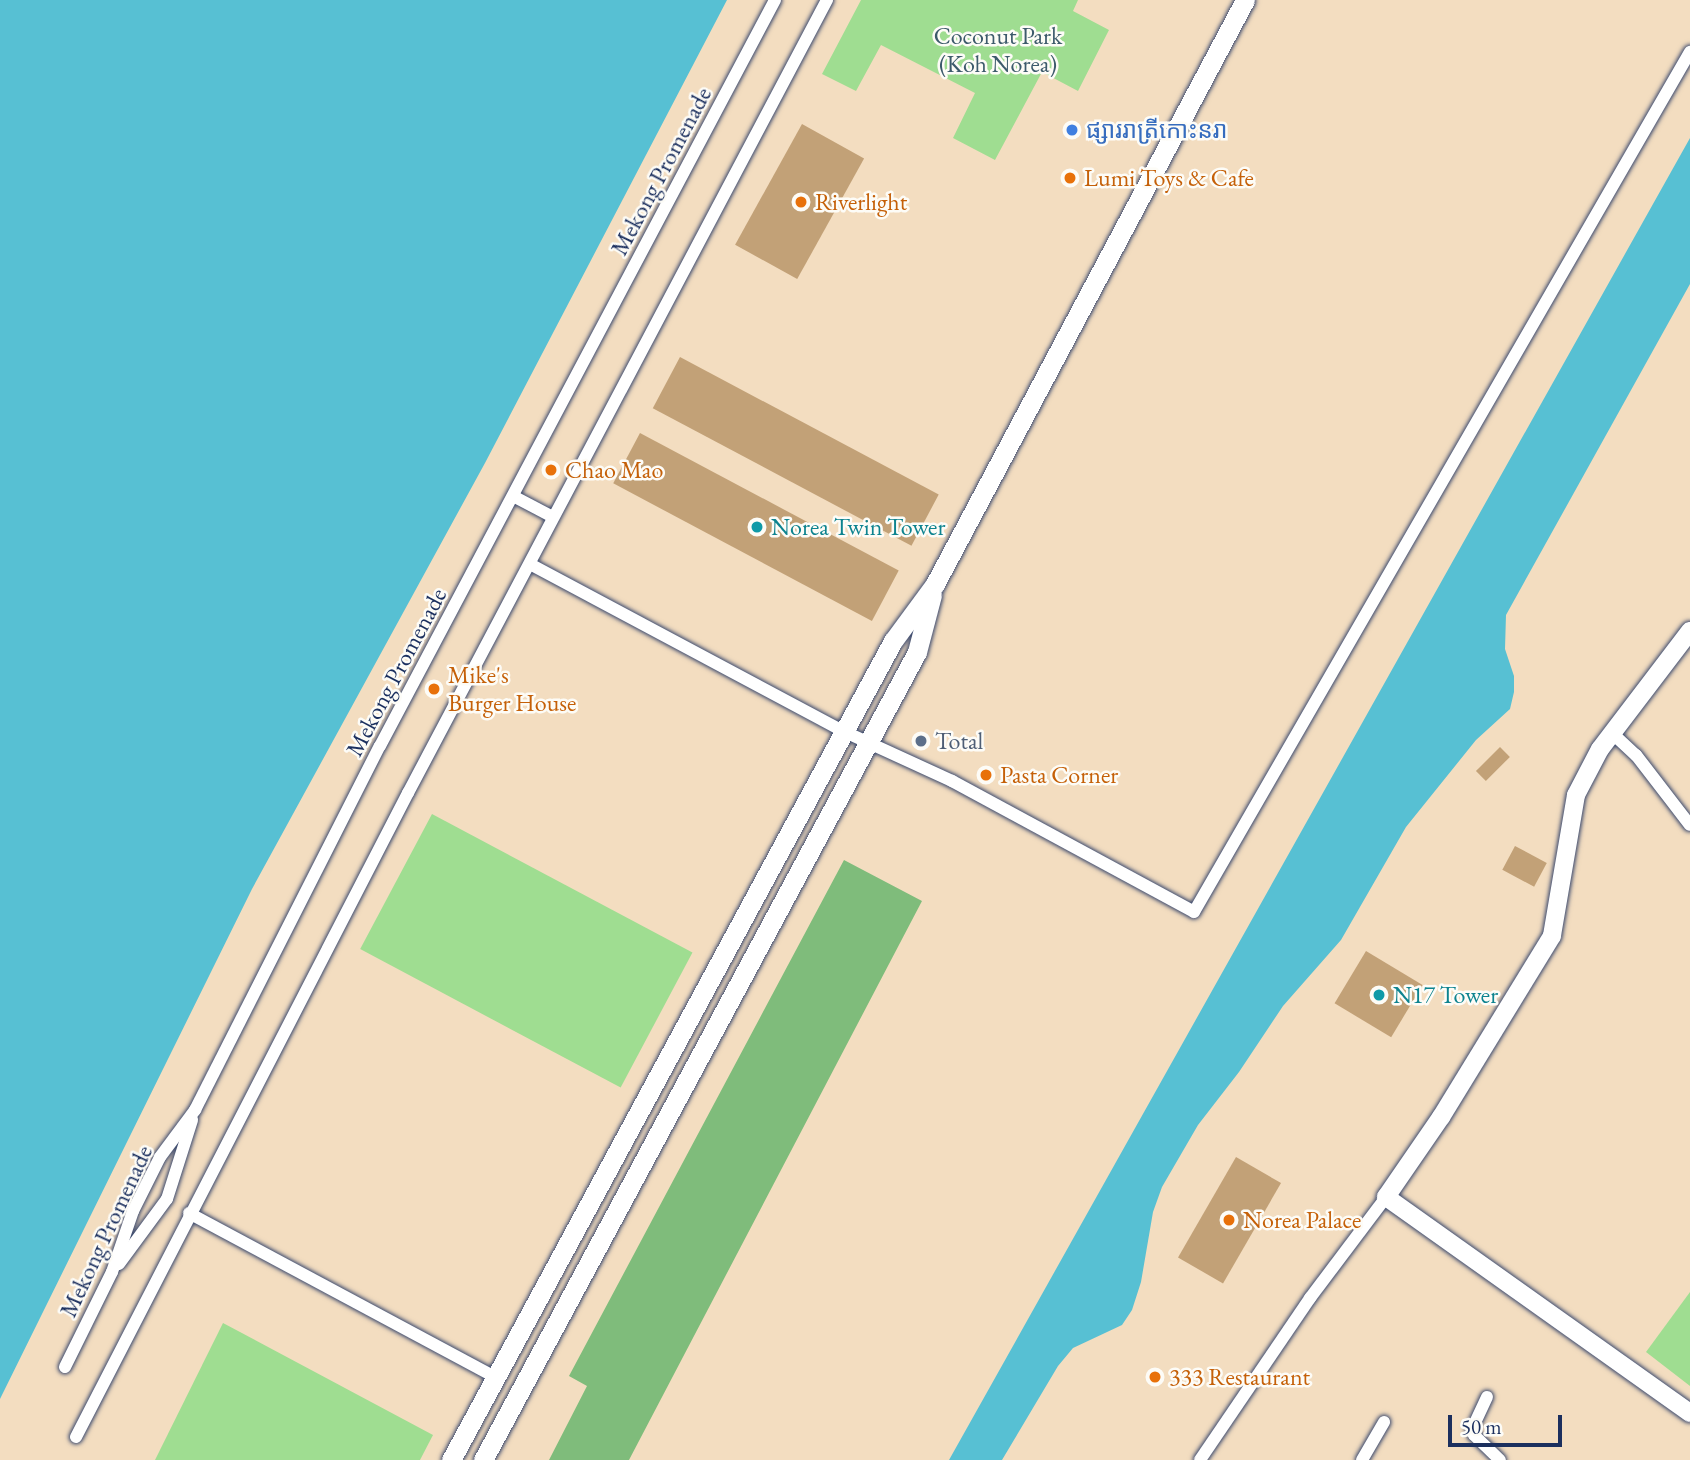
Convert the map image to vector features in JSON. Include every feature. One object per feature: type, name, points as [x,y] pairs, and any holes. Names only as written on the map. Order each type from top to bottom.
[{"type":"main road","points":[[450,1460],[893,640],[935,584],[1245,0]]},
{"type":"main road","points":[[483,1460],[916,652],[935,584]]},
{"type":"street","name":"Mekong Promenade","points":[[65,1367],[113,1272],[133,1212],[160,1157],[195,1110],[374,758],[775,0]]},
{"type":"street","points":[[76,1437],[188,1213],[827,0]]},
{"type":"street","points":[[530,564],[843,731],[952,780],[1194,912],[1690,51]]},
{"type":"street","points":[[513,496],[553,517]]},
{"type":"street","points":[[1200,1460],[1310,1298],[1387,1198],[1441,1117],[1552,936],[1576,794],[1612,733],[1690,631]]},
{"type":"street","points":[[1612,733],[1636,755],[1690,825]]},
{"type":"street","points":[[113,1272],[167,1199],[195,1110]]},
{"type":"street","points":[[1387,1198],[1690,1413]]},
{"type":"street","points":[[188,1213],[495,1377]]},
{"type":"street","points":[[1487,1397],[1488,1401],[1472,1429],[1474,1435],[1500,1460]]},
{"type":"street","points":[[1362,1460],[1384,1422]]},
{"type":"green space","name":"Coconut Park (Koh Norea)","points":[[861,0],[1078,0],[1073,11],[1109,30],[1078,91],[1042,72],[995,160],[953,138],[975,93],[881,45],[856,91],[822,74]]},
{"type":"green space","points":[[432,814],[692,952],[621,1088],[360,949]]},
{"type":"green space","points":[[844,860],[922,901],[629,1460],[549,1460],[587,1386],[569,1376]]},
{"type":"green space","points":[[1690,1292],[1690,1386],[1646,1352]]},
{"type":"green space","points":[[223,1323],[433,1435],[420,1460],[155,1460]]},
{"type":"water","points":[[0,0],[727,0],[485,463],[252,889],[0,1399]]},
{"type":"water","points":[[1690,138],[1690,284],[1506,615],[1505,649],[1514,676],[1510,709],[1476,740],[1406,827],[1341,940],[1283,1006],[1239,1072],[1198,1125],[1162,1187],[1153,1212],[1141,1282],[1132,1310],[1122,1325],[1073,1348],[1058,1366],[1002,1460],[949,1460]]},
{"type":"building","name":"Riverlight","points":[[802,124],[864,158],[797,279],[735,245]]},
{"type":"building","points":[[680,357],[939,495],[911,546],[653,408]]},
{"type":"building","name":"Norea Twin Tower","points":[[640,433],[899,571],[872,621],[613,483]]},
{"type":"building","points":[[1500,747],[1510,757],[1486,781],[1476,771]]},
{"type":"building","points":[[1515,846],[1547,863],[1534,887],[1502,870]]},
{"type":"building","name":"N17 Tower","points":[[1366,951],[1423,985],[1391,1037],[1335,1003]]},
{"type":"building","name":"Norea Palace","points":[[1236,1157],[1281,1183],[1223,1283],[1178,1257]]},
{"type":"place","name":"ផ្សាររាត្រីកោះនរា","points":[[1072,130]]},
{"type":"place","name":"Lumi Toys & Cafe","points":[[1070,178]]},
{"type":"place","name":"Riverlight","points":[[801,202]]},
{"type":"place","name":"Chao Mao","points":[[551,470]]},
{"type":"place","name":"Norea Twin Tower","points":[[757,527]]},
{"type":"place","name":"Mike's Burger House","points":[[434,689]]},
{"type":"place","name":"Total","points":[[921,741]]},
{"type":"place","name":"Pasta Corner","points":[[986,775]]},
{"type":"place","name":"N17 Tower","points":[[1379,995]]},
{"type":"place","name":"Norea Palace","points":[[1229,1220]]},
{"type":"place","name":"333 Restaurant","points":[[1155,1377]]}]
